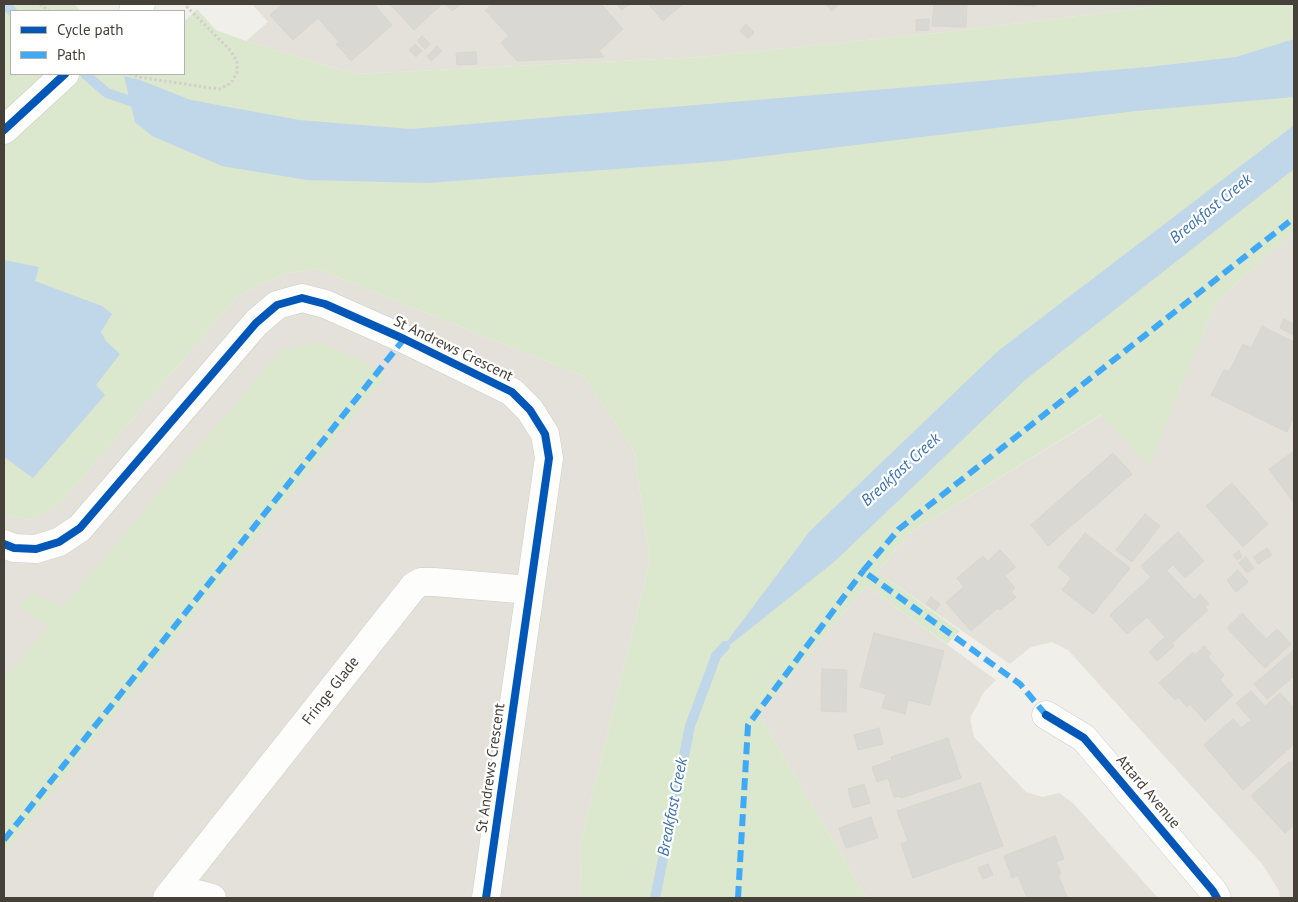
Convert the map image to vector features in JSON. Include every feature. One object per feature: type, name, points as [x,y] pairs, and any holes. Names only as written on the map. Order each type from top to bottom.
[{"type":"street","points":[[4,130],[64,75]]},
{"type":"street","name":"St Andrews Crescent","points":[[4,544],[14,548],[36,549],[59,542],[80,528],[256,323],[277,305],[302,298],[325,304],[512,392],[530,410],[546,434],[549,458],[486,898]]},
{"type":"street","name":"Fringe Glade","points":[[171,893],[414,586],[420,582],[434,582],[530,590]]},
{"type":"street","name":"Attard Avenue","points":[[1046,715],[1084,738],[1217,898]]},
{"type":"street","name":"Fringe Glade","points":[[171,893],[212,898]]},
{"type":"path","points":[[136,75],[220,89],[231,83],[237,73],[237,61],[229,49],[186,6]]},
{"type":"shaded area","points":[[252,4],[1174,4],[946,32],[699,57],[355,74],[246,41],[268,22]]},
{"type":"shaded area","points":[[1294,232],[1294,898],[1280,898],[1279,891],[1263,865],[1068,650],[1052,642],[1031,647],[1010,664],[877,572],[910,533],[1102,415],[1149,465],[1216,302]]},
{"type":"shaded area","points":[[317,269],[583,376],[634,451],[650,560],[580,845],[581,898],[4,898],[4,514],[30,520],[58,506],[237,297],[260,284],[289,273]]},
{"type":"shaded area","points":[[866,586],[996,680],[984,692],[970,718],[974,737],[1026,792],[1042,797],[1059,793],[1073,803],[1158,898],[867,898],[759,715]]},
{"type":"green space","points":[[4,4],[74,4],[80,10],[10,10],[10,75],[185,75],[185,21],[197,9],[216,30],[355,74],[699,57],[946,32],[1174,4],[1294,4],[1294,232],[1216,302],[1149,466],[1101,415],[910,533],[877,572],[960,631],[947,644],[866,586],[759,715],[867,898],[581,898],[580,845],[650,560],[634,451],[583,376],[317,269],[289,273],[260,284],[237,297],[58,506],[30,520],[4,514]]},
{"type":"green space","points":[[320,342],[364,362],[385,377],[4,853],[4,679],[48,627],[19,606],[32,593],[62,607],[281,350]]},
{"type":"water","points":[[1294,39],[1294,97],[1136,111],[724,161],[427,183],[307,180],[222,166],[152,136],[135,122],[124,76],[140,80],[191,100],[299,120],[411,129],[1148,67],[1236,57]]},
{"type":"water","points":[[1294,122],[1294,169],[1024,381],[834,562],[716,656],[810,531],[998,351],[1293,126]]},
{"type":"water","points":[[4,260],[39,267],[35,281],[102,306],[112,314],[101,332],[106,341],[120,354],[96,385],[105,395],[33,478],[4,457]]},
{"type":"building","points":[[283,4],[374,4],[392,25],[351,61],[336,44],[339,42],[318,18],[293,40],[270,15]]},
{"type":"building","points":[[390,4],[442,4],[414,30]]},
{"type":"building","points":[[445,4],[461,4],[452,11]]},
{"type":"building","points":[[492,4],[601,4],[623,29],[599,51],[604,57],[517,61],[501,43],[509,36],[485,10]]},
{"type":"building","points":[[616,4],[630,4],[622,10]]},
{"type":"building","points":[[648,4],[683,4],[663,21]]},
{"type":"building","points":[[826,4],[839,4],[832,11]]},
{"type":"building","points":[[934,4],[967,4],[966,27],[932,26]]},
{"type":"building","points":[[995,4],[1036,4],[1036,6]]},
{"type":"building","points":[[929,19],[929,30],[916,31],[916,20]]},
{"type":"building","points":[[746,24],[754,32],[748,39],[740,31]]},
{"type":"building","points":[[422,36],[430,44],[425,49],[417,41]]},
{"type":"building","points":[[415,44],[422,51],[416,57],[409,50]]},
{"type":"building","points":[[437,46],[442,51],[431,61],[427,56]]},
{"type":"building","points":[[476,52],[477,64],[457,65],[456,53]]},
{"type":"building","points":[[1284,319],[1294,324],[1294,335],[1280,328]]},
{"type":"building","points":[[1262,326],[1294,342],[1294,416],[1287,432],[1211,395],[1224,370],[1229,372],[1243,344],[1251,348]]},
{"type":"building","points":[[1294,451],[1294,503],[1269,469]]},
{"type":"building","points":[[1113,453],[1132,474],[1048,546],[1031,525]]},
{"type":"building","points":[[1232,483],[1268,524],[1243,547],[1206,506]]},
{"type":"building","points":[[1145,514],[1160,526],[1132,562],[1116,550]]},
{"type":"building","points":[[1178,532],[1204,561],[1185,578],[1173,565],[1167,571],[1194,600],[1200,594],[1209,604],[1205,607],[1208,610],[1172,643],[1174,646],[1157,661],[1149,652],[1165,637],[1147,617],[1127,634],[1110,615],[1151,577],[1141,566]]},
{"type":"building","points":[[1085,533],[1130,568],[1093,614],[1062,590],[1071,578],[1058,567]]},
{"type":"building","points":[[1267,548],[1272,555],[1258,564],[1253,557]]},
{"type":"building","points":[[1000,550],[1016,567],[1005,576],[1015,588],[1011,592],[1016,597],[1000,610],[998,608],[971,631],[946,602],[964,587],[957,578],[983,556],[988,561]]},
{"type":"building","points":[[1239,551],[1242,557],[1237,560],[1233,555]]},
{"type":"building","points":[[1246,557],[1254,568],[1247,573],[1239,563]]},
{"type":"building","points":[[1238,570],[1248,582],[1236,592],[1227,580]]},
{"type":"building","points":[[931,597],[940,604],[935,611],[926,604]]},
{"type":"building","points":[[1242,613],[1266,639],[1277,629],[1291,644],[1265,668],[1227,628]]},
{"type":"building","points":[[874,633],[944,651],[930,705],[908,700],[905,714],[882,708],[886,694],[860,687]]},
{"type":"building","points":[[1204,646],[1211,654],[1208,657],[1224,675],[1220,680],[1233,695],[1205,721],[1190,704],[1187,707],[1178,697],[1175,700],[1159,683],[1193,652],[1195,655]]},
{"type":"building","points":[[1294,650],[1294,676],[1267,699],[1254,684]]},
{"type":"building","points":[[822,669],[847,670],[846,712],[821,711]]},
{"type":"building","points":[[1251,691],[1265,706],[1280,693],[1294,708],[1294,744],[1243,790],[1204,745],[1233,719],[1241,728],[1251,720],[1236,703]]},
{"type":"building","points":[[879,728],[883,744],[858,750],[854,735]]},
{"type":"building","points":[[948,738],[961,778],[901,798],[899,796],[894,797],[888,778],[877,782],[872,767],[892,760],[891,757]]},
{"type":"building","points":[[1294,760],[1294,825],[1285,833],[1251,796],[1289,762],[1290,764]]},
{"type":"building","points":[[980,783],[1003,846],[913,878],[901,844],[908,841],[897,811]]},
{"type":"building","points":[[864,784],[870,803],[853,808],[848,789]]},
{"type":"building","points":[[871,817],[878,838],[846,848],[839,828]]},
{"type":"building","points":[[1055,836],[1064,859],[1056,862],[1061,874],[1058,874],[1067,897],[1027,898],[1018,875],[1012,878],[1004,856]]},
{"type":"building","points":[[988,864],[993,875],[983,879],[978,868]]},
{"type":"waterway","points":[[4,4],[11,10]]},
{"type":"waterway","points":[[86,75],[107,93],[142,105]]},
{"type":"waterway","name":"Breakfast Creek","points":[[655,898],[690,726],[716,656],[725,646]]},
{"type":"marked path","points":[[1046,715],[1020,684],[863,571],[899,529],[1294,218]]},
{"type":"marked path","points":[[4,840],[404,339]]},
{"type":"marked path","points":[[738,898],[748,725],[863,571]]},
{"type":"cycle path","points":[[4,130],[64,75]]},
{"type":"cycle path","points":[[4,544],[14,548],[36,549],[59,542],[80,528],[256,323],[277,305],[302,298],[325,304],[404,339],[512,392],[530,410],[545,434],[549,458],[486,898]]},
{"type":"cycle path","points":[[1046,715],[1084,738],[1217,898]]}]
